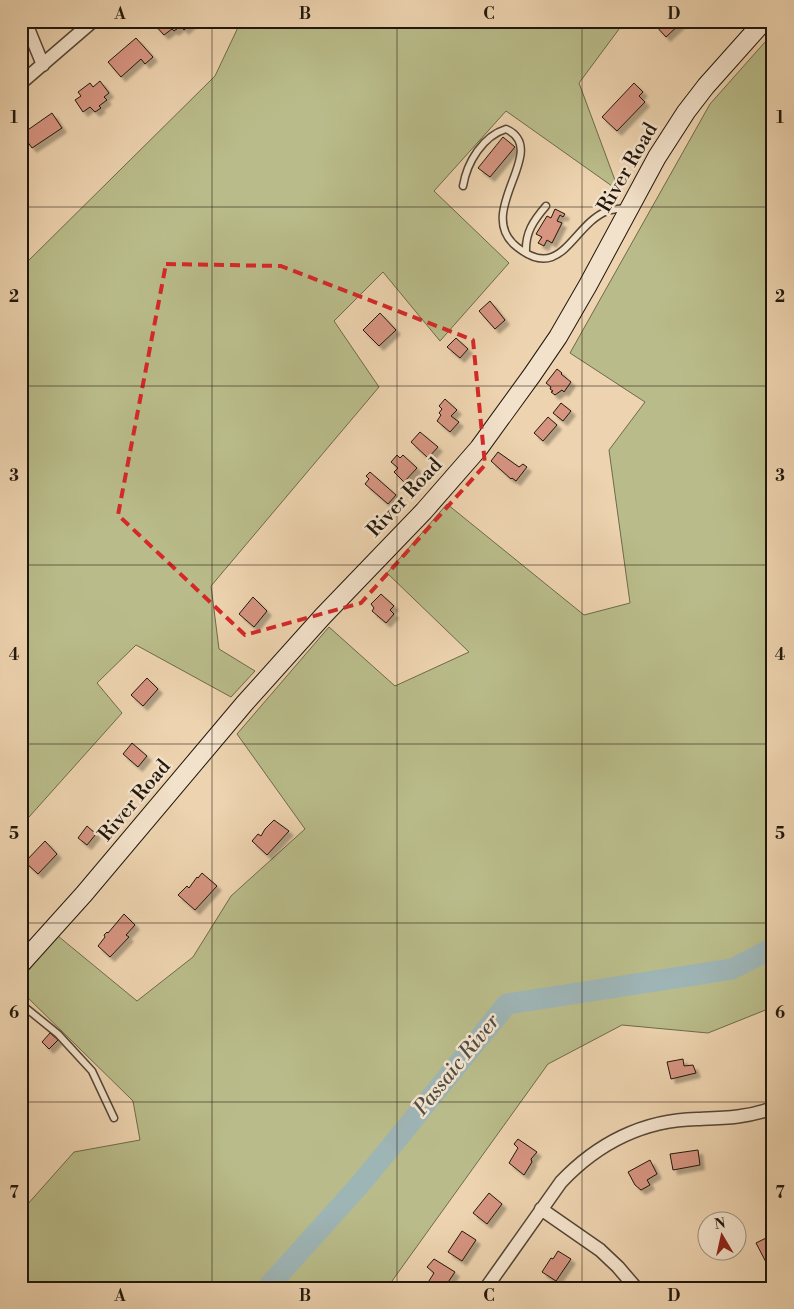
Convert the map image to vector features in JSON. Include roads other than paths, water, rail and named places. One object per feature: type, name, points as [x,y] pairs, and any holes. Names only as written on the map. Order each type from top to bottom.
[{"type":"street","points":[[25,21],[43,65]]},
{"type":"street","points":[[21,83],[93,21]]},
{"type":"street","name":"River Road","points":[[21,964],[84,894],[251,697],[323,616],[424,511],[479,448],[522,391],[558,337],[657,157],[686,112],[712,79],[764,21]]},
{"type":"street","points":[[486,1288],[556,1187],[589,1155],[640,1128],[698,1118],[717,1120],[772,1112]]},
{"type":"street","points":[[540,1209],[600,1250],[636,1288]]},
{"type":"lane","points":[[463,186],[464,178],[471,162],[487,140],[496,132],[506,128],[514,132],[521,143],[521,157],[507,196],[502,222],[511,242],[526,253],[542,260],[551,258],[564,250],[595,218],[607,211],[630,208]]},
{"type":"lane","points":[[526,253],[528,231],[533,221],[546,206]]},
{"type":"lane","points":[[21,1004],[58,1034],[92,1070],[114,1118]]},
{"type":"waterway","name":"Passaic River","points":[[267,1288],[363,1181],[507,1004],[732,969],[773,948]]}]
